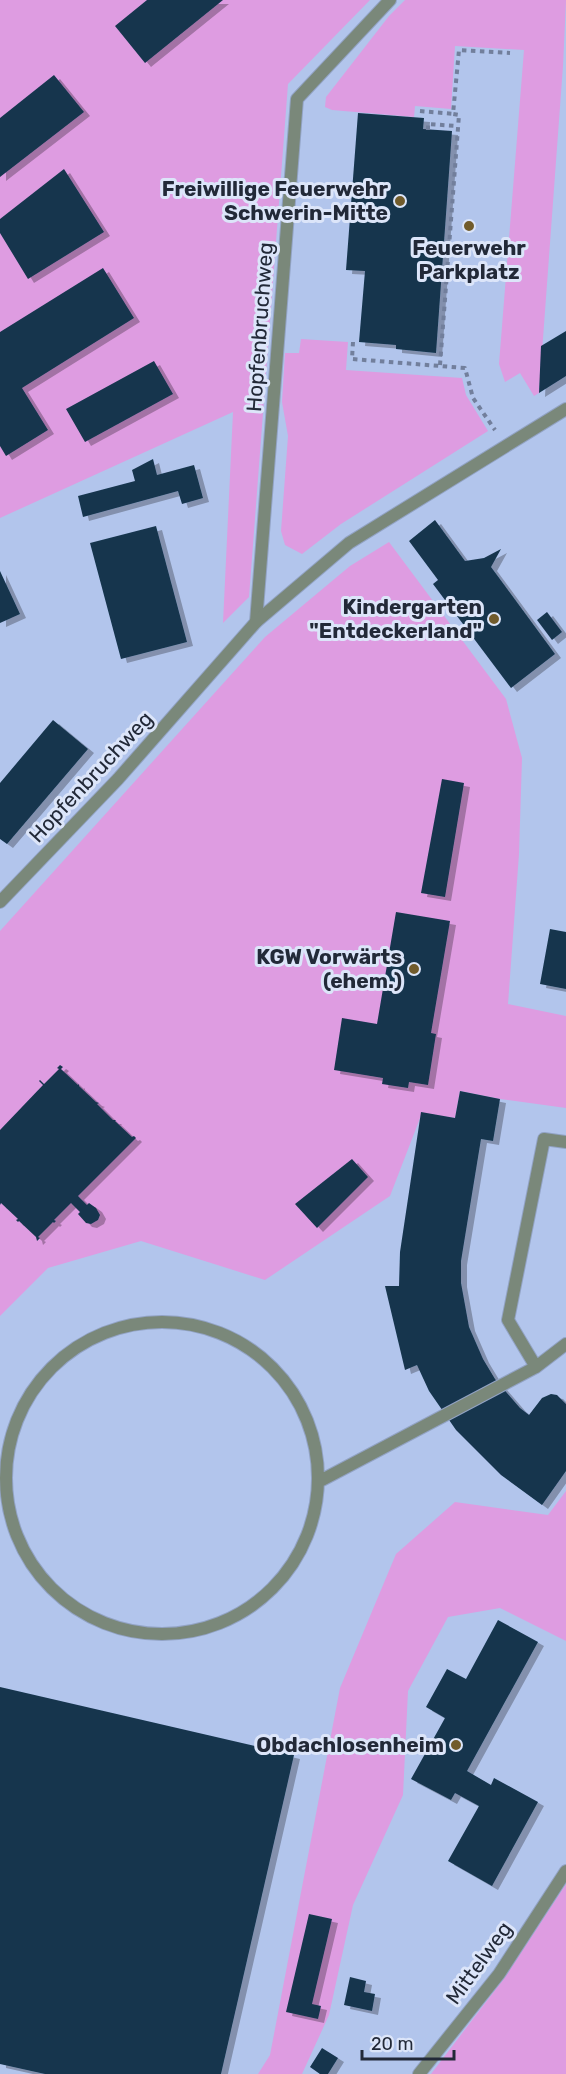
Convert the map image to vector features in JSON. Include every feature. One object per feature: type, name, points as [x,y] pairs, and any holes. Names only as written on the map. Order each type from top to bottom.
[{"type":"street","name":"Hopfenbruchweg","points":[[256,621],[297,99],[390,0]]},
{"type":"street","name":"Hopfenbruchweg","points":[[0,902],[118,779],[256,621],[349,543],[566,409]]},
{"type":"street","points":[[536,1367],[508,1320],[544,1139],[566,1142]]},
{"type":"street","points":[[146,1321],[199,1324],[248,1345],[287,1381],[312,1428],[320,1481],[310,1531],[286,1576],[248,1610],[202,1631],[151,1635],[101,1623],[58,1596],[26,1557],[8,1509],[6,1458],[21,1409],[51,1366],[86,1341],[95,1335],[146,1321]]},
{"type":"street","points":[[320,1481],[536,1367],[566,1344]]},
{"type":"street","name":"Mittelweg","points":[[419,2074],[499,1974],[566,1871]]},
{"type":"path","points":[[453,114],[459,50],[510,53]]},
{"type":"path","points":[[420,111],[459,114],[440,365]]},
{"type":"path","points":[[428,130],[428,124],[458,126]]},
{"type":"path","points":[[353,342],[352,359],[465,368],[473,398],[497,433]]},
{"type":"shaded area","points":[[0,0],[370,0],[288,84],[249,597],[223,623],[233,412],[0,518]]},
{"type":"shaded area","points":[[405,0],[566,0],[539,393],[534,396],[520,373],[505,382],[499,364],[524,50],[455,46],[451,109],[415,106],[414,117],[332,110],[325,107],[326,97],[389,16]]},
{"type":"shaded area","points":[[301,339],[348,342],[346,370],[462,378],[466,395],[488,431],[341,524],[302,554],[285,545],[281,531],[288,436],[282,402],[285,353],[299,353]]},
{"type":"shaded area","points":[[389,542],[506,699],[522,758],[519,854],[508,1004],[566,1016],[566,1108],[460,1091],[455,1118],[422,1113],[390,1196],[265,1280],[141,1241],[48,1268],[0,1316],[0,931],[265,637],[350,566]]},
{"type":"shaded area","points":[[566,1491],[566,1641],[500,1608],[448,1617],[408,1691],[403,1795],[353,1905],[329,2015],[302,2074],[258,2074],[270,2055],[340,1688],[396,1554],[455,1502],[548,1515]]},
{"type":"shaded area","points":[[566,1884],[566,2074],[431,2074],[502,1981]]},
{"type":"building","points":[[147,0],[223,0],[145,63],[115,26]]},
{"type":"building","points":[[54,75],[84,112],[0,177],[0,118]]},
{"type":"building","name":"Freiwillige Feuerwehr Schwerin-Mitte","points":[[358,113],[424,118],[423,129],[452,131],[436,353],[396,349],[396,345],[359,342],[365,271],[346,270]]},
{"type":"building","points":[[64,169],[104,232],[28,279],[0,233],[0,219]]},
{"type":"building","points":[[103,268],[134,318],[22,388],[48,430],[6,456],[0,446],[0,332]]},
{"type":"building","points":[[566,331],[566,376],[539,393],[541,346]]},
{"type":"building","points":[[154,361],[173,394],[85,442],[66,409]]},
{"type":"building","points":[[153,459],[157,475],[194,465],[203,498],[182,504],[178,491],[83,517],[78,496],[135,481],[132,470]]},
{"type":"building","name":"Kindergarten \"Entdeckerland\"","points":[[435,520],[465,561],[484,558],[501,549],[491,567],[555,654],[511,688],[433,584],[438,580],[409,541]]},
{"type":"building","points":[[156,526],[187,642],[121,659],[90,543]]},
{"type":"building","points":[[0,571],[20,614],[0,623]]},
{"type":"building","points":[[547,612],[562,632],[552,640],[537,620]]},
{"type":"building","points":[[53,720],[88,749],[7,844],[0,839],[0,783]]},
{"type":"building","points":[[442,779],[464,783],[445,897],[421,893]]},
{"type":"building","name":"KGW Vorwärts (ehem.)","points":[[396,912],[450,921],[431,1033],[436,1034],[428,1085],[409,1082],[408,1088],[382,1084],[383,1078],[334,1070],[342,1018],[377,1024]]},
{"type":"building","points":[[550,929],[566,932],[566,989],[540,984]]},
{"type":"building","points":[[60,1065],[63,1067],[61,1069],[99,1103],[97,1104],[113,1120],[116,1120],[132,1137],[136,1138],[78,1196],[87,1205],[89,1203],[96,1208],[100,1215],[98,1220],[91,1224],[86,1223],[71,1203],[38,1237],[40,1238],[37,1241],[36,1237],[16,1220],[18,1219],[1,1203],[0,1205],[0,1130],[43,1085],[39,1081],[44,1084],[59,1069],[57,1068]]},
{"type":"building","points":[[460,1091],[500,1099],[493,1141],[481,1139],[461,1261],[461,1283],[469,1327],[495,1379],[520,1408],[529,1415],[542,1398],[551,1394],[557,1395],[566,1404],[566,1471],[542,1505],[501,1475],[456,1430],[429,1391],[417,1365],[405,1370],[385,1286],[399,1286],[400,1252],[421,1112],[455,1118]]},
{"type":"building","points":[[352,1159],[368,1177],[317,1228],[295,1204]]},
{"type":"building","name":"Obdachlosenheim","points":[[498,1620],[538,1642],[467,1771],[491,1785],[494,1778],[538,1802],[492,1886],[448,1861],[479,1806],[455,1793],[451,1800],[411,1779],[445,1718],[426,1707],[447,1669],[466,1679]]},
{"type":"building","points":[[0,1687],[294,1755],[221,2074],[45,2074],[0,2064]]},
{"type":"building","points":[[309,1914],[332,1919],[312,2004],[321,2006],[318,2019],[286,2012]]},
{"type":"building","points":[[350,1977],[366,1981],[364,1992],[375,1994],[372,2011],[344,2005]]},
{"type":"building","points":[[322,2048],[338,2058],[328,2074],[320,2074],[310,2067]]},
{"type":"place","name":"Freiwillige Feuerwehr Schwerin-Mitte","points":[[400,201]]},
{"type":"place","name":"Feuerwehr Parkplatz","points":[[469,226]]},
{"type":"place","name":"Kindergarten \"Entdeckerland\"","points":[[494,619]]},
{"type":"place","name":"KGW Vorwärts (ehem.)","points":[[414,969]]},
{"type":"place","name":"Obdachlosenheim","points":[[456,1745]]}]
